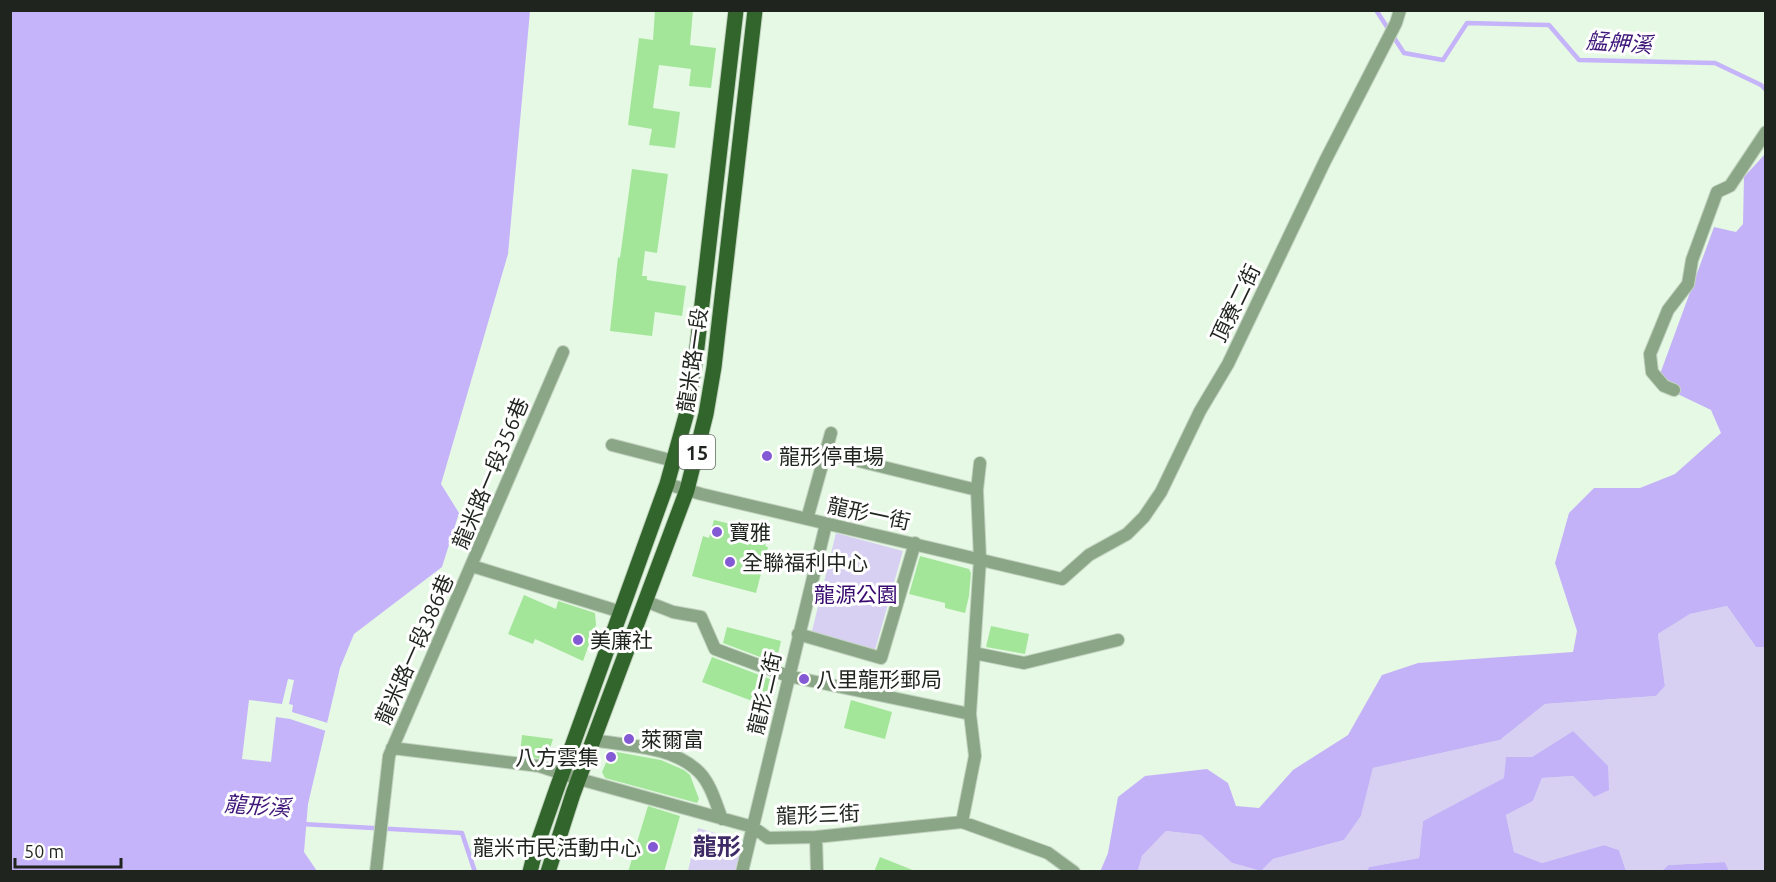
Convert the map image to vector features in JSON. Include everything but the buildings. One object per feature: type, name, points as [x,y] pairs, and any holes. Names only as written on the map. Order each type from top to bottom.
[{"type":"main road","name":"龍米路一段","points":[[530,872],[562,774],[667,484],[687,412],[736,10]]},
{"type":"main road","name":"龍米路一段","points":[[548,872],[593,740],[687,490],[702,430],[714,367],[755,10]]},
{"type":"street","name":"頂寮二街","points":[[1062,579],[1089,555],[1127,534],[1144,517],[1161,492],[1200,411],[1228,364],[1400,10]]},
{"type":"street","points":[[1674,390],[1665,386],[1652,372],[1650,354],[1668,310],[1688,284],[1692,260],[1717,192],[1730,186],[1766,132]]},
{"type":"street","name":"龍米路一段356巷","points":[[563,352],[472,566],[621,612]]},
{"type":"street","points":[[807,519],[831,434]]},
{"type":"street","points":[[612,445],[674,461]]},
{"type":"street","points":[[826,453],[977,490]]},
{"type":"street","points":[[962,822],[975,756],[970,714],[980,559],[977,490],[980,463]]},
{"type":"street","name":"龍形一街","points":[[667,484],[1062,579]]},
{"type":"street","name":"龍形二街","points":[[742,872],[826,524]]},
{"type":"street","points":[[798,634],[881,658],[915,543]]},
{"type":"street","name":"龍米路一段386巷","points":[[376,872],[389,756],[472,566]]},
{"type":"street","points":[[645,601],[673,612],[701,617],[716,649],[788,676],[970,714]]},
{"type":"street","points":[[974,652],[1024,663],[1118,640]]},
{"type":"street","points":[[593,740],[673,754],[700,772],[710,788],[722,819]]},
{"type":"street","name":"龍米路一段386巷","points":[[392,748],[539,766],[562,774]]},
{"type":"street","name":"龍形三街","points":[[562,774],[753,827],[768,838],[816,837],[962,822],[1048,854],[1074,872]]},
{"type":"street","points":[[816,837],[817,872]]},
{"type":"green space","name":"龍源公園","points":[[836,533],[903,551],[875,650],[811,635]]},
{"type":"green space","points":[[1727,606],[1756,647],[1765,647],[1765,871],[1729,871],[1725,862],[1668,865],[1662,871],[1626,871],[1619,850],[1604,845],[1542,863],[1514,852],[1506,815],[1533,801],[1542,778],[1573,776],[1594,797],[1573,731],[1532,757],[1506,757],[1505,778],[1423,821],[1419,858],[1369,867],[1367,872],[1138,872],[1142,856],[1166,831],[1201,835],[1232,863],[1261,871],[1273,859],[1344,840],[1361,816],[1373,768],[1500,740],[1545,704],[1656,696],[1665,686],[1658,634],[1690,614]]},
{"type":"green space","points":[[698,828],[743,841],[735,871],[688,871]]},
{"type":"shaded area","points":[[1765,154],[1765,647],[1756,647],[1727,606],[1690,614],[1658,634],[1665,686],[1656,696],[1545,704],[1500,740],[1373,768],[1361,816],[1344,840],[1273,859],[1261,871],[1232,863],[1201,835],[1166,831],[1142,856],[1138,871],[1100,872],[1108,853],[1118,797],[1145,776],[1207,769],[1228,783],[1236,806],[1259,808],[1293,770],[1348,735],[1382,675],[1418,663],[1573,652],[1577,631],[1555,563],[1569,513],[1594,488],[1640,488],[1675,474],[1721,433],[1711,410],[1661,386],[1660,374],[1714,227],[1736,232],[1743,224],[1744,177]]},
{"type":"shaded area","points":[[1573,731],[1608,766],[1609,790],[1594,797],[1573,776],[1542,778],[1533,801],[1506,815],[1514,852],[1542,863],[1604,845],[1619,850],[1626,871],[1367,871],[1369,867],[1419,858],[1423,821],[1504,778],[1506,757],[1532,757]]},
{"type":"shaded area","points":[[1725,862],[1729,871],[1662,871],[1668,865]]},
{"type":"water","points":[[10,11],[530,11],[508,254],[441,484],[459,513],[442,567],[354,634],[340,668],[308,804],[304,852],[317,871],[11,871]]},
{"type":"pier","points":[[288,679],[294,680],[289,704],[293,705],[292,712],[331,724],[329,732],[290,719],[276,717],[271,762],[242,759],[249,700],[282,704]]},
{"type":"waterway","name":"艋舺溪","points":[[1376,10],[1404,53],[1443,60],[1467,23],[1549,25],[1579,60],[1715,63],[1761,85],[1766,90]]},
{"type":"waterway","name":"龍形溪","points":[[302,824],[462,833],[475,872]]},
{"type":"place","name":"龍形停車場","points":[[767,456]]},
{"type":"place","name":"寶雅","points":[[717,532]]},
{"type":"place","name":"全聯福利中心","points":[[730,562]]},
{"type":"place","name":"美廉社","points":[[578,640]]},
{"type":"place","name":"八里龍形郵局","points":[[804,679]]},
{"type":"place","name":"萊爾富","points":[[629,739]]},
{"type":"place","name":"八方雲集","points":[[611,757]]},
{"type":"place","name":"龍米市民活動中心","points":[[653,847]]},
{"type":"district","name":"龍形","points":[[717,846]]}]
